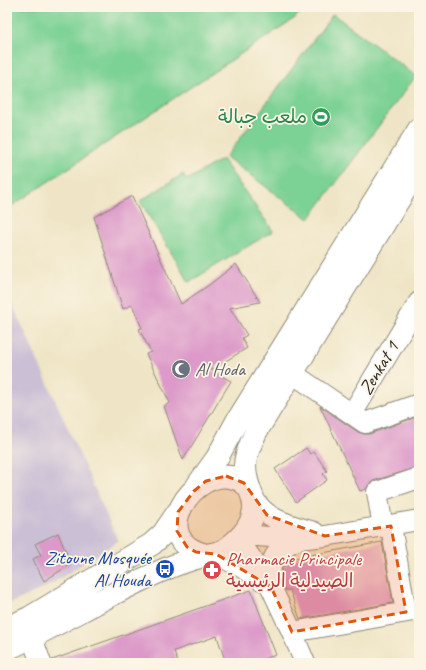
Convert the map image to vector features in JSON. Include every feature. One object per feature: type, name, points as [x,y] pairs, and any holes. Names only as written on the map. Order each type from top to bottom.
[{"type":"main road","points":[[7,628],[36,614],[152,544],[163,534],[217,458],[237,421],[419,129]]},
{"type":"main road","points":[[7,649],[32,638],[143,578],[165,568],[225,550],[239,537],[253,518],[255,509],[245,472],[247,450],[256,432],[292,373],[416,178]]},
{"type":"main road","points":[[194,491],[206,481],[216,476],[226,476],[235,478],[244,483],[252,495]]},
{"type":"main road","points":[[178,512],[177,526],[181,540],[187,547],[196,552],[211,554]]},
{"type":"street","name":"Zenkat 1","points":[[352,414],[419,302]]},
{"type":"street","points":[[292,373],[365,423],[419,404]]},
{"type":"street","points":[[292,632],[413,611],[377,492],[419,478]]},
{"type":"street","points":[[252,495],[260,508],[267,515],[280,521],[325,536]]},
{"type":"street","points":[[239,537],[300,539],[419,520]]},
{"type":"street","points":[[239,537],[271,587],[292,632],[300,662]]},
{"type":"street","points":[[271,587],[270,572],[275,557],[285,545],[300,539]]},
{"type":"street","points":[[211,554],[244,569],[271,587]]},
{"type":"street","points":[[32,638],[41,663]]},
{"type":"highlighted area","points":[[226,476],[244,483],[267,515],[325,536],[391,526],[406,612],[292,632],[271,587],[216,554],[196,552],[187,547],[177,531],[178,512],[194,491],[206,481]]},
{"type":"shaded area","points":[[7,292],[118,541],[48,586],[7,605]]},
{"type":"green space","points":[[7,7],[305,7],[295,18],[7,209]]},
{"type":"green space","name":"ملعب جبالة","points":[[333,14],[416,76],[309,219],[226,157]]},
{"type":"green space","points":[[222,159],[273,231],[189,282],[140,201],[183,174],[187,180]]},
{"type":"building","points":[[132,196],[181,304],[236,264],[260,302],[230,308],[247,335],[242,338],[247,348],[211,370],[231,381],[183,460],[164,406],[170,403],[146,354],[151,352],[139,329],[142,328],[132,305],[123,309],[94,217]]},
{"type":"building","points":[[320,406],[358,432],[364,434],[369,434],[419,416],[419,467],[373,481],[366,489],[360,491]]},
{"type":"building","points":[[306,448],[310,454],[314,452],[327,471],[323,474],[327,480],[296,502],[275,469]]},
{"type":"building","points":[[58,533],[71,564],[44,581],[33,559],[41,555],[35,544]]},
{"type":"building","points":[[382,542],[393,603],[300,619],[290,590],[285,590],[282,583],[282,569],[290,559]]},
{"type":"building","points":[[251,590],[276,655],[250,663],[226,663],[217,636],[174,651],[178,663],[52,663],[52,660]]},
{"type":"place","name":"ملعب جبالة","points":[[321,117]]},
{"type":"place","name":"Al Hoda","points":[[181,369]]},
{"type":"place","name":"Zitoune Mosquée Al Houda","points":[[165,569]]},
{"type":"place","name":"Pharmacie Principale الصيدلية الرئيسية","points":[[212,570]]}]
